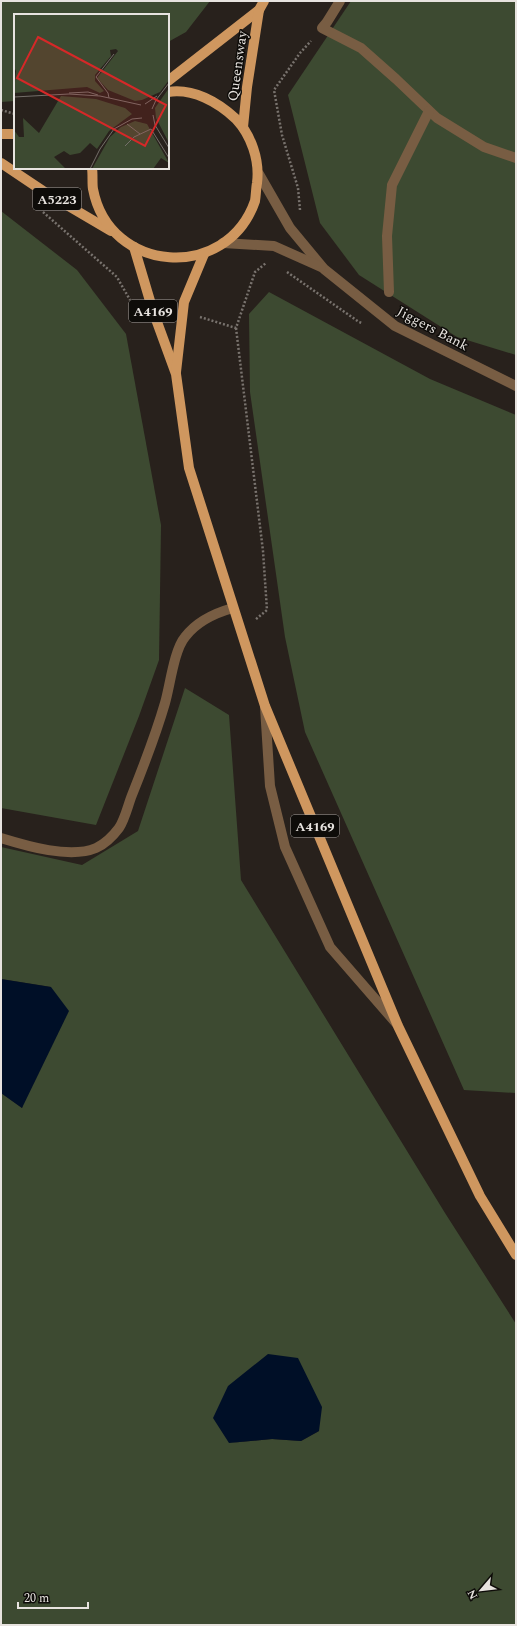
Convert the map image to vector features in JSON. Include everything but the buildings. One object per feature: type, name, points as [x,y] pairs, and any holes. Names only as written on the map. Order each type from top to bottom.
[{"type":"main road","name":"Queensway","points":[[169,80],[262,5]]},
{"type":"main road","name":"Queensway","points":[[243,127],[247,87],[262,5]]},
{"type":"main road","points":[[92,169],[93,189],[101,213],[115,233],[134,247],[156,256],[180,258],[204,254],[223,243],[242,224],[255,200],[258,174],[254,149],[243,127],[224,108],[201,95],[174,91],[169,92]]},
{"type":"main road","points":[[1,134],[14,134]]},
{"type":"main road","name":"A5223","points":[[1,163],[43,191],[115,233]]},
{"type":"main road","name":"A4169","points":[[134,247],[152,307],[176,374],[189,468],[265,706],[398,1026],[480,1196],[516,1255]]},
{"type":"main road","name":"A4169","points":[[176,374],[184,302],[204,254]]},
{"type":"street","points":[[340,1],[322,28],[361,48],[436,118],[484,146],[516,158]]},
{"type":"street","points":[[389,292],[387,236],[392,185],[429,111]]},
{"type":"street","name":"Jiggers Bank","points":[[258,174],[290,228],[324,269],[395,326],[516,386]]},
{"type":"street","name":"Jiggers Bank","points":[[223,243],[274,246],[324,269]]},
{"type":"street","points":[[1,838],[21,844],[64,852],[80,852],[96,848],[109,839],[120,827],[151,746],[165,704],[175,662],[184,638],[194,627],[207,618],[218,612],[233,608]]},
{"type":"street","points":[[265,706],[270,786],[285,848],[330,947],[398,1026]]},
{"type":"path","points":[[290,228],[301,212],[298,188],[282,135],[274,90],[300,53],[322,28]]},
{"type":"path","points":[[1,110],[14,114]]},
{"type":"path","points":[[41,211],[117,277],[137,311],[152,307]]},
{"type":"path","points":[[241,632],[267,610],[263,551],[236,328],[255,272],[270,260],[274,246]]},
{"type":"path","points":[[283,269],[359,322],[366,323]]},
{"type":"path","points":[[183,312],[236,328]]},
{"type":"green space","points":[[1,1],[210,1],[186,32],[169,41],[169,14],[14,14],[14,101],[1,102]]},
{"type":"green space","points":[[351,1],[516,1],[516,355],[457,337],[359,275],[320,223],[288,95]]},
{"type":"green space","points":[[1,211],[77,270],[126,334],[161,525],[159,660],[139,716],[96,825],[1,808]]},
{"type":"green space","points":[[269,292],[430,379],[516,415],[516,1093],[464,1090],[305,732],[285,637],[250,392],[249,314]]},
{"type":"green space","points":[[185,688],[229,715],[241,880],[445,1213],[516,1324],[516,1625],[1,1625],[1,1093],[22,1108],[51,987],[1,979],[1,847],[82,865],[138,831]],"holes":[[[319,1431],[301,1441],[272,1439],[229,1443]]]},
{"type":"water","points":[[1,979],[51,987],[69,1011],[22,1108],[1,1093]]},
{"type":"water","points":[[268,1354],[298,1358],[322,1407],[319,1431],[301,1441],[272,1439],[229,1443],[213,1418],[228,1386]]}]
